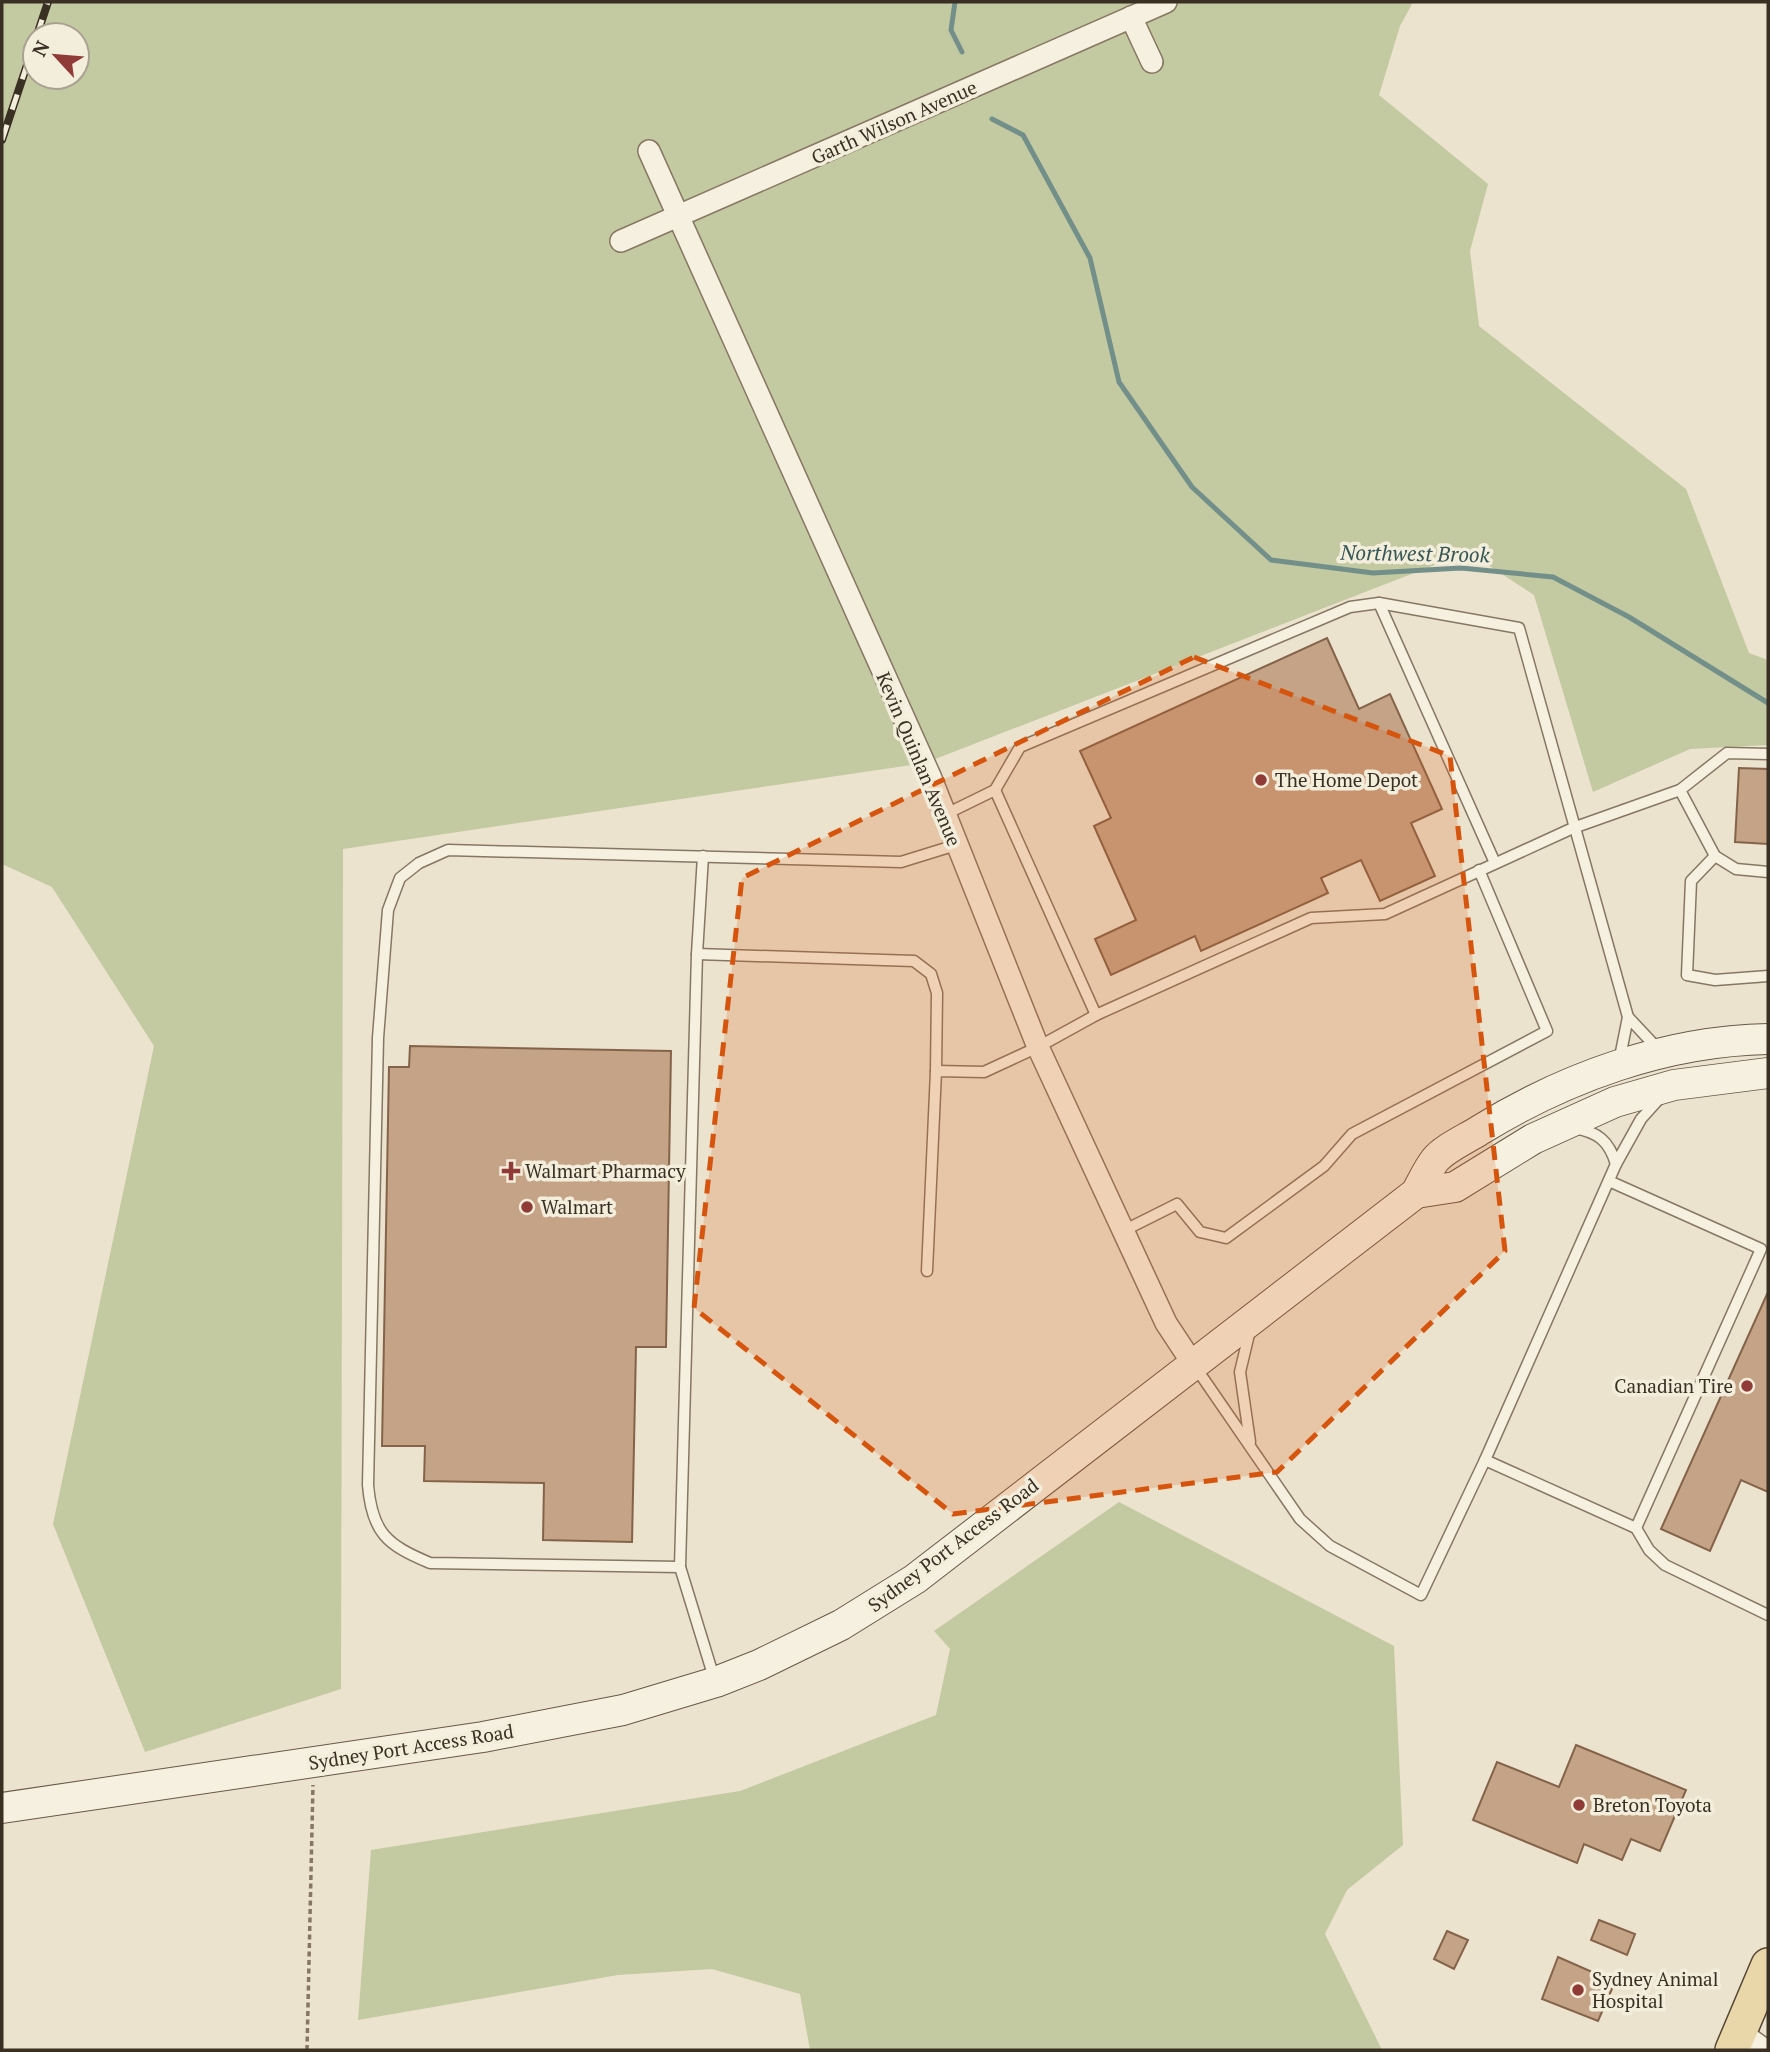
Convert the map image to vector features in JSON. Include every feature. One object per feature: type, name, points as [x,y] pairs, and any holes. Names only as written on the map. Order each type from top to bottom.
[{"type":"main road","name":"Sydney Port Access Road","points":[[2,1808],[576,1720],[670,1697],[716,1682],[801,1646],[879,1603],[948,1554],[1416,1193],[1436,1159],[1477,1132],[1546,1093],[1618,1066],[1663,1053],[1726,1042],[1768,1039]]},
{"type":"main road","points":[[1416,1193],[1455,1188],[1558,1126],[1615,1101],[1674,1085],[1768,1073]]},
{"type":"main road","points":[[1746,2044],[1768,1965]]},
{"type":"street","name":"Garth Wilson Avenue","points":[[621,241],[1166,2]]},
{"type":"street","points":[[1131,18],[1152,62]]},
{"type":"street","name":"Kevin Quinlan Avenue","points":[[649,151],[944,815],[1038,1047],[1166,1323],[1193,1364]]},
{"type":"lane","points":[[944,815],[995,790],[1020,747],[1350,607],[1379,603],[1519,628],[1628,1017],[1618,1066]]},
{"type":"lane","points":[[1379,603],[1495,863]]},
{"type":"lane","points":[[936,1071],[984,1072],[1038,1047],[1096,1015],[1311,918],[1385,914],[1573,828],[1679,790],[1727,753],[1768,754]]},
{"type":"lane","points":[[995,790],[1096,1015]]},
{"type":"lane","points":[[1679,790],[1715,856],[1737,869],[1768,872]]},
{"type":"lane","points":[[680,1567],[430,1563],[397,1549],[379,1531],[370,1507],[368,1485],[377,1038],[388,910],[400,878],[419,863],[448,850],[901,862],[956,845]]},
{"type":"lane","points":[[703,856],[697,954],[680,1567],[716,1682]]},
{"type":"lane","points":[[1715,856],[1691,881],[1687,975],[1715,980],[1768,976]]},
{"type":"lane","points":[[1123,1231],[1177,1204],[1200,1232],[1226,1238],[1324,1166],[1352,1134],[1547,1031],[1479,870]]},
{"type":"lane","points":[[697,954],[914,961],[931,974],[937,993],[936,1071],[927,1271]]},
{"type":"lane","points":[[1628,1017],[1663,1053]]},
{"type":"lane","points":[[1193,1364],[1300,1519],[1330,1546],[1421,1595],[1485,1460],[1616,1164],[1641,1119],[1674,1085]]},
{"type":"lane","points":[[1558,1126],[1588,1130],[1601,1136],[1611,1149],[1616,1164]]},
{"type":"lane","points":[[1609,1181],[1761,1249],[1636,1528]]},
{"type":"lane","points":[[1251,1448],[1240,1373],[1253,1318]]},
{"type":"lane","points":[[1485,1460],[1636,1528],[1649,1550],[1665,1564],[1768,1615]]},
{"type":"path","points":[[307,2050],[314,1762]]},
{"type":"highlighted area","points":[[1194,657],[1450,756],[1505,1251],[1277,1472],[953,1514],[694,1308],[742,878]]},
{"type":"green space","points":[[2,2],[1413,2],[1400,26],[1379,95],[1488,184],[1470,251],[1479,326],[1686,489],[1749,653],[1768,660],[1768,745],[1690,749],[1593,792],[1534,595],[1468,552],[925,763],[343,849],[341,1689],[145,1752],[53,1524],[154,1046],[52,887],[2,864]]},
{"type":"green space","points":[[1119,1502],[1394,1646],[1403,1845],[1347,1890],[1325,1934],[1382,2050],[810,2050],[800,1994],[712,1969],[618,1975],[358,2020],[371,1850],[740,1791],[936,1715],[950,1649],[934,1631]]},
{"type":"building","name":"The Home Depot","points":[[1327,638],[1359,709],[1390,694],[1442,809],[1411,823],[1435,876],[1380,901],[1361,860],[1321,878],[1328,893],[1201,951],[1195,936],[1111,975],[1095,939],[1136,920],[1094,826],[1111,818],[1080,751]]},
{"type":"building","points":[[1739,768],[1768,769],[1768,844],[1735,842]]},
{"type":"building","name":"Walmart","points":[[410,1046],[671,1051],[666,1347],[636,1347],[632,1542],[543,1540],[544,1483],[424,1481],[425,1446],[382,1446],[389,1067],[409,1067]]},
{"type":"building","name":"Canadian Tire","points":[[1768,1292],[1768,1492],[1741,1480],[1710,1551],[1661,1529]]},
{"type":"building","name":"Breton Toyota","points":[[1576,1745],[1686,1790],[1660,1851],[1631,1839],[1622,1860],[1584,1844],[1577,1863],[1473,1820],[1497,1762],[1559,1787]]},
{"type":"building","points":[[1599,1920],[1635,1934],[1627,1955],[1591,1940]]},
{"type":"building","points":[[1447,1931],[1468,1940],[1454,1969],[1434,1959]]},
{"type":"building","name":"Sydney Animal Hospital","points":[[1558,1957],[1615,1982],[1598,2021],[1542,1999]]},
{"type":"waterway","name":"Northwest Brook","points":[[955,2],[951,30],[962,52]]},
{"type":"waterway","name":"Northwest Brook","points":[[992,119],[1023,135],[1090,258],[1119,382],[1192,487],[1271,560],[1373,573],[1461,568],[1553,577],[1629,617],[1768,703]]},
{"type":"railway","points":[[42,21],[48,2]]},
{"type":"railway","points":[[2,140],[21,83]]},
{"type":"place","name":"The Home Depot","points":[[1261,780]]},
{"type":"place","name":"Walmart Pharmacy","points":[[511,1171]]},
{"type":"place","name":"Walmart","points":[[527,1207]]},
{"type":"place","name":"Canadian Tire","points":[[1747,1386]]},
{"type":"place","name":"Breton Toyota","points":[[1579,1805]]},
{"type":"place","name":"Sydney Animal Hospital","points":[[1578,1990]]}]
